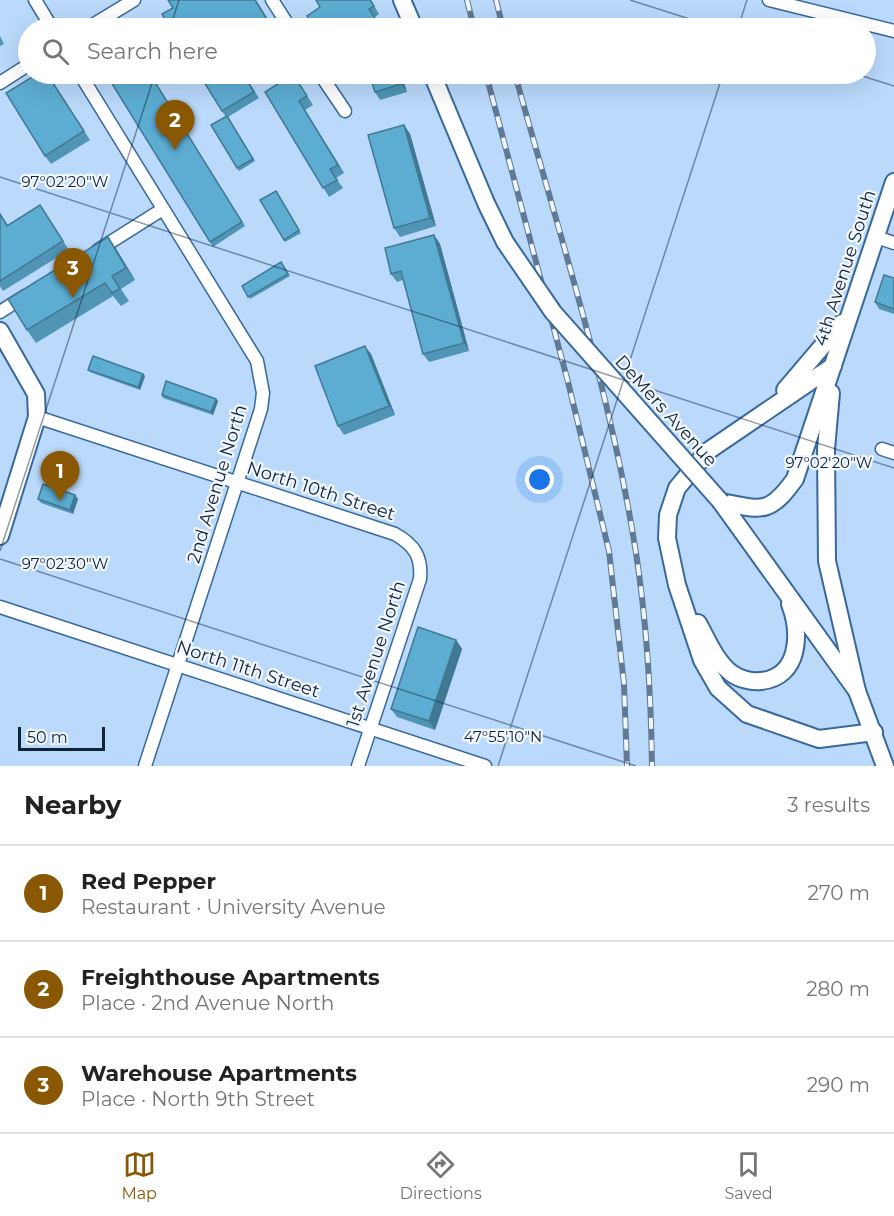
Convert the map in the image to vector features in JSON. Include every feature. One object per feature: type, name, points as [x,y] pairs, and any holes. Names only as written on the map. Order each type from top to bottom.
[{"type":"main road","points":[[402,0],[410,18]]},
{"type":"main road","name":"DeMers Avenue","points":[[436,84],[486,204],[529,279],[560,320],[721,502],[783,586],[857,691],[885,766]]},
{"type":"main road","name":"4th Avenue South","points":[[833,366],[894,182]]},
{"type":"main road","points":[[754,420],[796,378],[850,313]]},
{"type":"main road","points":[[0,331],[36,394],[37,417],[0,536]]},
{"type":"main road","points":[[721,502],[766,508],[780,500],[795,479],[833,366]]},
{"type":"main road","points":[[833,366],[708,451],[676,488],[668,515],[667,538],[678,585],[702,660],[718,688],[747,714],[819,739],[874,732]]},
{"type":"main road","points":[[833,366],[826,449],[827,561],[857,691]]},
{"type":"main road","points":[[678,585],[718,662],[734,675],[753,682],[770,680],[784,673],[796,652],[794,616],[783,586]]},
{"type":"street","points":[[35,0],[46,18]]},
{"type":"street","points":[[104,18],[134,0]]},
{"type":"street","points":[[272,0],[284,18]]},
{"type":"street","points":[[769,0],[842,18]]},
{"type":"street","points":[[876,27],[894,31]]},
{"type":"street","points":[[0,83],[18,71]]},
{"type":"street","name":"2nd Avenue North","points":[[86,84],[257,361],[261,377],[261,409],[145,766]]},
{"type":"street","points":[[327,84],[345,111]]},
{"type":"street","points":[[89,256],[163,209]]},
{"type":"street","points":[[876,237],[894,243]]},
{"type":"street","points":[[0,312],[40,286]]},
{"type":"street","name":"North 10th Street","points":[[37,417],[395,534],[409,542],[417,552]]},
{"type":"street","name":"1st Avenue North","points":[[358,766],[420,579],[421,564],[417,552]]},
{"type":"street","name":"North 11th Street","points":[[0,607],[485,766]]},
{"type":"building","points":[[168,0],[255,0],[266,18],[164,18],[162,14],[173,8]]},
{"type":"building","points":[[316,0],[370,0],[374,6],[369,9],[375,18],[308,18],[307,16],[320,7]]},
{"type":"building","points":[[21,84],[53,84],[84,131],[45,156],[6,93]]},
{"type":"building","points":[[112,84],[156,84],[242,222],[210,242]]},
{"type":"building","points":[[205,84],[249,84],[254,92],[222,111]]},
{"type":"building","points":[[277,84],[299,84],[307,96],[299,101],[338,165],[330,169],[337,180],[323,188],[265,92]]},
{"type":"building","points":[[372,84],[401,84],[375,92]]},
{"type":"building","points":[[227,116],[253,159],[237,168],[211,125]]},
{"type":"building","points":[[404,125],[430,218],[394,228],[368,135]]},
{"type":"building","points":[[276,191],[299,230],[284,240],[260,200]]},
{"type":"building","points":[[40,205],[63,241],[0,281],[0,214],[7,226]]},
{"type":"building","points":[[434,235],[464,343],[423,354],[401,271],[391,274],[385,248]]},
{"type":"building","points":[[108,237],[126,268],[112,276],[120,289],[112,293],[105,283],[27,330],[8,299]]},
{"type":"building","points":[[281,262],[288,274],[248,297],[242,286]]},
{"type":"building","points":[[884,275],[894,278],[894,309],[875,302]]},
{"type":"building","points":[[365,346],[389,406],[338,426],[315,366]]},
{"type":"building","points":[[93,356],[143,374],[138,387],[88,370]]},
{"type":"building","points":[[166,381],[216,399],[211,412],[162,395]]},
{"type":"building","points":[[43,484],[75,495],[70,510],[38,499]]},
{"type":"building","points":[[418,627],[456,640],[429,721],[391,709]]},
{"type":"railway","points":[[467,0],[472,18]]},
{"type":"railway","points":[[496,0],[500,18]]},
{"type":"railway","points":[[489,84],[568,382],[609,551],[624,684],[627,766]]},
{"type":"railway","points":[[518,84],[613,432],[640,580],[646,633],[652,766]]},
{"type":"place","name":"Freighthouse Apartments","points":[[175,150]]},
{"type":"place","name":"Warehouse Apartments","points":[[73,298]]},
{"type":"place","name":"Red Pepper","points":[[60,501]]}]
